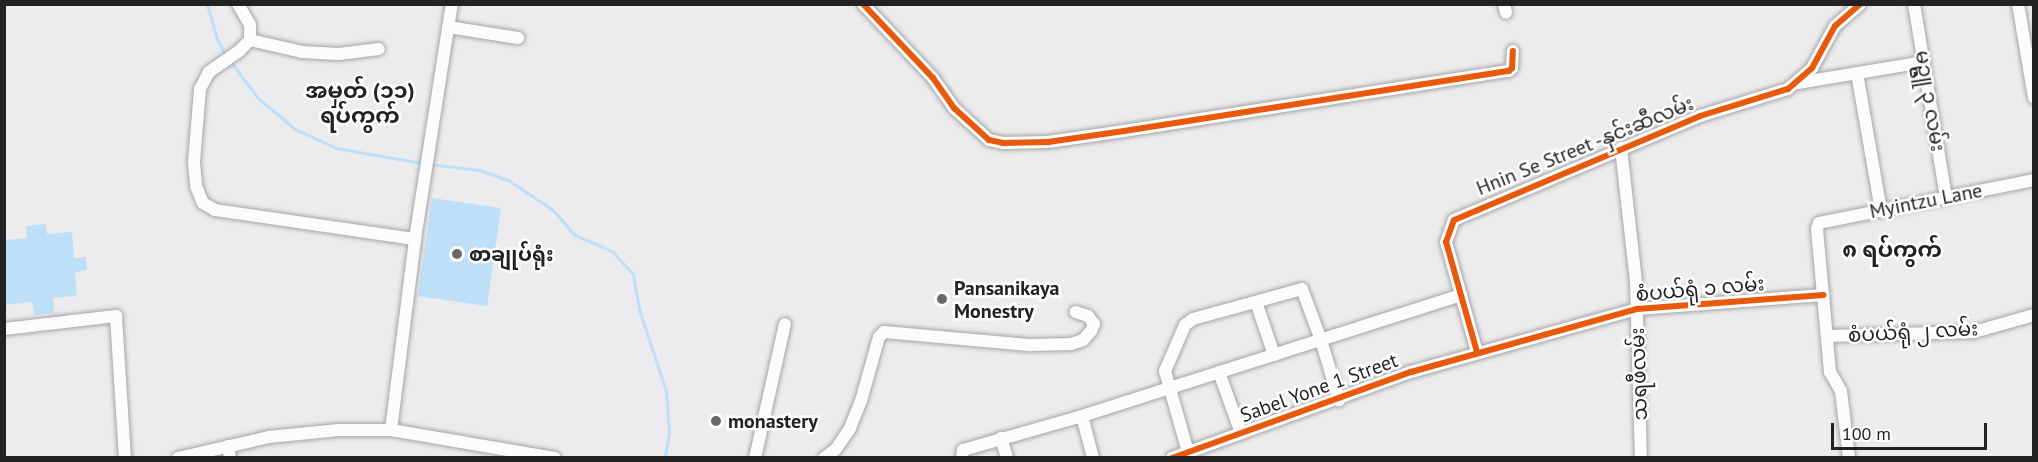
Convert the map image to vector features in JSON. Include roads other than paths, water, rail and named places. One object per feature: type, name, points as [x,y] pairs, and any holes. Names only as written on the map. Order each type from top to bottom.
[{"type":"street","points":[[238,4],[250,25],[250,40],[239,51],[209,72],[200,88],[194,162],[196,186],[203,203],[215,210],[415,239]]},
{"type":"street","points":[[391,430],[415,239],[452,4]]},
{"type":"street","points":[[863,4],[879,18],[933,78],[954,108],[989,140],[1003,143],[1048,142],[1509,71],[1512,68],[1513,51]]},
{"type":"street","name":"Hnin Se Street -နှင်းဆီလမ်း","points":[[1477,352],[1446,242],[1454,220],[1700,116],[1777,93],[1798,83],[1812,68],[1835,26],[1860,4]]},
{"type":"street","name":"မဥ္ဇူ ၃ လမ်း","points":[[1914,4],[1946,198]]},
{"type":"street","points":[[2018,4],[2034,98]]},
{"type":"street","points":[[448,27],[518,38]]},
{"type":"street","points":[[250,40],[302,52],[339,54],[379,50]]},
{"type":"street","points":[[1798,83],[1924,62]]},
{"type":"street","points":[[1857,73],[1881,211]]},
{"type":"street","name":"သရဖီလမ်း","points":[[1621,148],[1631,220],[1637,309],[1641,458]]},
{"type":"street","name":"Myintzu Lane","points":[[1823,295],[1817,229],[1819,223],[2034,180]]},
{"type":"street","points":[[1188,452],[1168,388],[1166,366],[1185,325],[1193,320],[1302,289],[1321,340],[1339,400]]},
{"type":"street","points":[[1823,295],[1830,372],[1840,391],[1849,458]]},
{"type":"street","name":"စံပယ်ရုံ ၁ လမ်း","points":[[1477,352],[1637,309],[1823,295]]},
{"type":"street","points":[[962,458],[963,450],[1082,416],[1461,296]]},
{"type":"street","points":[[1257,302],[1274,355]]},
{"type":"street","points":[[824,458],[837,449],[850,428],[861,401],[879,337],[884,332],[1031,345],[1071,344],[1083,340],[1094,324],[1088,316],[1076,312]]},
{"type":"street","name":"စံပယ်ရုံ ၂ လမ်း","points":[[1827,336],[1974,332],[2034,315]]},
{"type":"street","points":[[4,329],[116,316],[125,458]]},
{"type":"street","points":[[755,458],[785,324]]},
{"type":"street","name":"Sabel Yone 1 Street","points":[[1172,458],[1339,400],[1411,372],[1477,352]]},
{"type":"street","points":[[1219,372],[1241,434]]},
{"type":"street","points":[[1082,416],[1093,458]]},
{"type":"street","points":[[178,458],[229,452],[269,437],[339,430],[391,430],[555,458]]},
{"type":"street","points":[[1001,438],[1007,458]]},
{"type":"street","points":[[481,445],[507,458]]},
{"type":"water","points":[[432,198],[501,208],[487,306],[418,296]]},
{"type":"water","points":[[46,224],[47,234],[72,232],[74,258],[86,257],[87,270],[75,272],[77,296],[53,298],[54,313],[34,315],[32,302],[5,305],[5,240],[27,238],[26,226]]},
{"type":"waterway","points":[[207,4],[217,39],[226,56]]},
{"type":"waterway","points":[[230,61],[258,98],[295,129],[336,148],[422,163]]},
{"type":"waterway","points":[[429,164],[480,170],[508,180],[553,210],[575,235],[612,251],[633,274],[640,312],[666,391],[669,432],[665,455],[670,458]]},
{"type":"place","name":"စာချုပ်ရုံး","points":[[457,254]]},
{"type":"place","name":"Pansanikaya Monestry","points":[[942,299]]},
{"type":"place","name":"monastery","points":[[716,421]]},
{"type":"district","name":"အမှတ် (၁၁) ရပ်ကွက်","points":[[360,102]]},
{"type":"district","name":"၈ ရပ်ကွက်","points":[[1892,250]]}]
